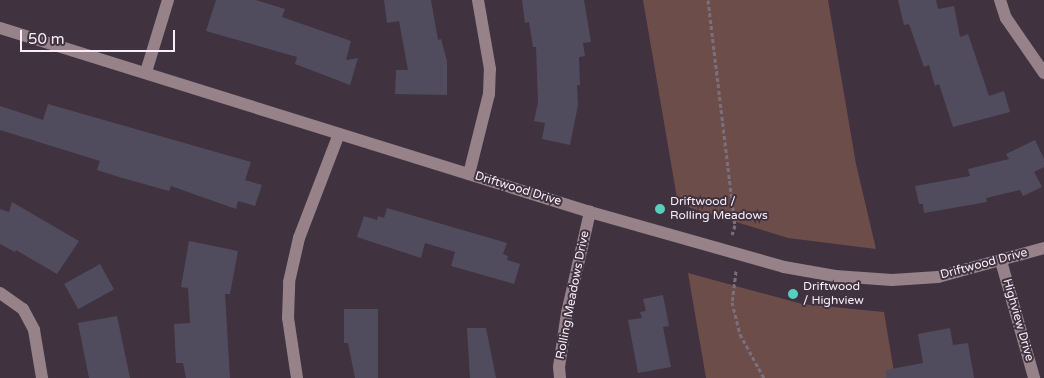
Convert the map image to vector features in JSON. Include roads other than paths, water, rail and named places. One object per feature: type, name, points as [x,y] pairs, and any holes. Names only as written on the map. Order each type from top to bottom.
[{"type":"street","points":[[146,72],[168,0]]},
{"type":"street","points":[[469,174],[489,94],[490,69],[478,0]]},
{"type":"street","points":[[1000,0],[1006,18],[1044,73]]},
{"type":"street","name":"Driftwood Drive","points":[[0,28],[590,212],[784,267],[835,276],[892,280],[938,277],[1044,248]]},
{"type":"street","points":[[297,378],[288,318],[289,282],[299,238],[339,134]]},
{"type":"street","name":"Rolling Meadows Drive","points":[[560,378],[559,367],[567,313],[590,212]]},
{"type":"street","name":"Highview Drive","points":[[1001,261],[1034,378]]},
{"type":"street","points":[[0,293],[23,309],[34,330],[42,378]]},
{"type":"place","name":"Driftwood / Rolling Meadows","points":[[660,209]]},
{"type":"place","name":"Driftwood / Highview","points":[[793,294]]}]
